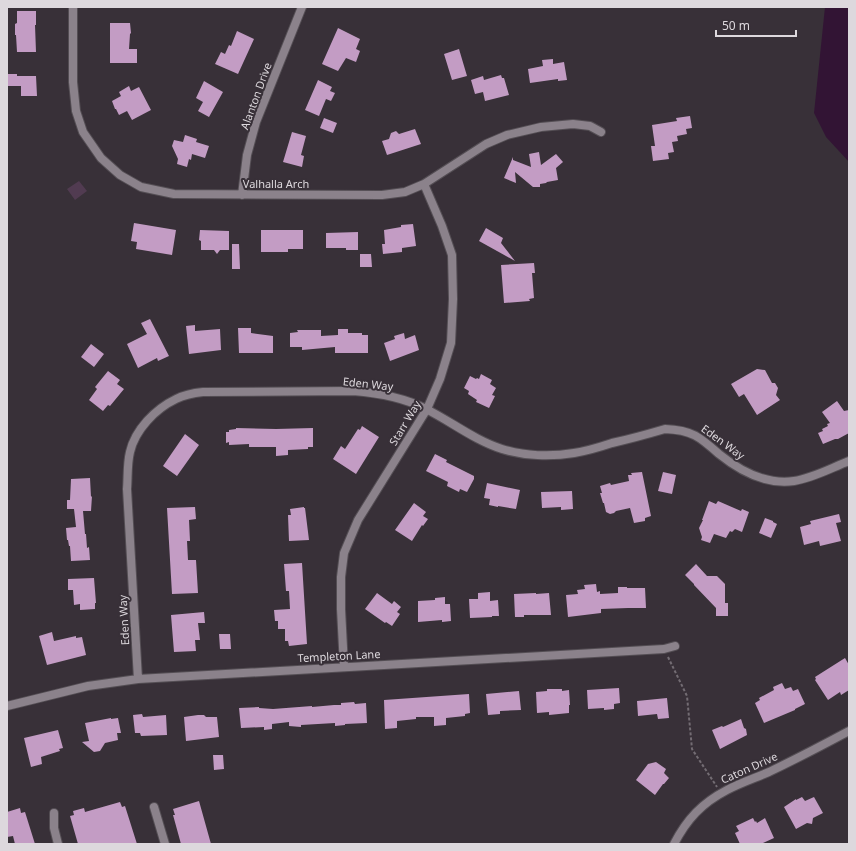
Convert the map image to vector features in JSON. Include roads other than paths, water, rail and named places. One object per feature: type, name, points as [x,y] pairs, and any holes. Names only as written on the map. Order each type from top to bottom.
[{"type":"street","name":"Valhalla Arch","points":[[73,7],[73,82],[76,111],[83,132],[101,158],[120,176],[141,187],[174,194],[382,195],[405,192],[424,184],[486,144],[507,135],[541,127],[573,124],[590,126],[601,132]]},
{"type":"street","name":"Alanton Drive","points":[[242,195],[247,155],[256,122],[302,7]]},
{"type":"street","name":"Starr Way","points":[[344,667],[341,577],[344,553],[358,520],[427,409],[440,380],[451,343],[453,299],[452,256],[442,226],[424,184]]},
{"type":"street","name":"Eden Way","points":[[138,679],[127,489],[130,451],[142,428],[151,417],[166,405],[189,394],[203,392],[361,392],[394,396],[427,409],[466,432],[494,446],[527,454],[572,454],[665,429],[686,431],[697,436],[722,456],[754,476],[765,480],[780,482],[794,481],[808,477],[849,461]]},
{"type":"street","name":"Templeton Lane","points":[[7,706],[88,686],[138,679],[664,648],[675,646]]},
{"type":"street","name":"Caton Drive","points":[[674,844],[690,818],[700,808],[721,793],[806,754],[849,731]]},
{"type":"street","points":[[154,807],[165,844]]},
{"type":"street","points":[[54,814],[54,828],[58,844]]}]
